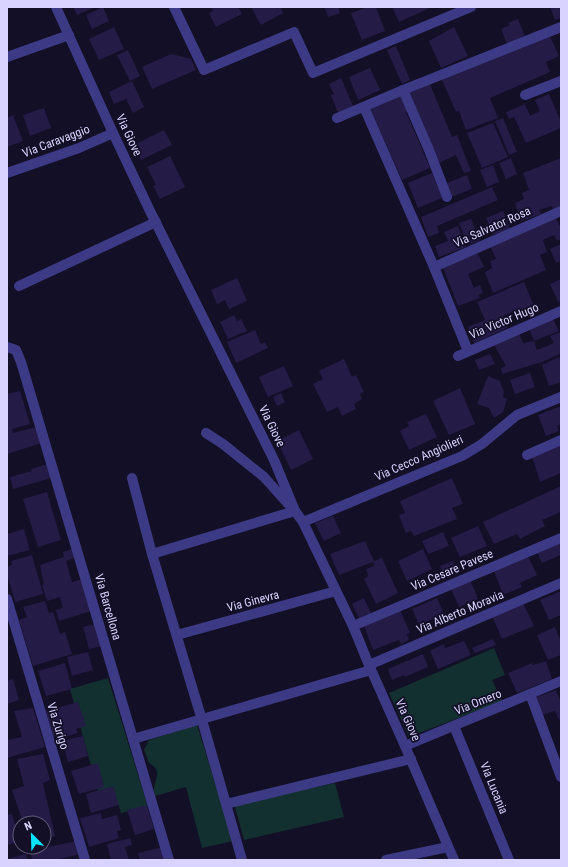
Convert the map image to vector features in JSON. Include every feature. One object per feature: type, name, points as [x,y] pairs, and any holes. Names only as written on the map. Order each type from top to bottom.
[{"type":"street","name":"Via Giove","points":[[56,7],[113,133],[274,460],[295,511],[303,522],[353,626],[454,860]]},
{"type":"street","points":[[174,7],[204,70],[294,32],[313,73],[471,7]]},
{"type":"street","points":[[337,118],[561,27]]},
{"type":"street","points":[[7,57],[69,35]]},
{"type":"street","points":[[525,95],[561,81]]},
{"type":"street","points":[[403,90],[429,150],[447,197]]},
{"type":"street","points":[[364,107],[434,267],[468,351]]},
{"type":"street","name":"Via Caravaggio","points":[[7,173],[79,148],[113,133]]},
{"type":"street","name":"Via Salvator Rosa","points":[[434,267],[561,211]]},
{"type":"street","points":[[19,286],[156,222]]},
{"type":"street","name":"Via Victor Hugo","points":[[458,356],[561,311]]},
{"type":"street","name":"Via Barcellona","points":[[7,347],[16,350],[21,362],[169,860]]},
{"type":"street","name":"Via Cecco Angiolieri","points":[[303,522],[462,456],[482,444],[517,415],[561,397]]},
{"type":"street","points":[[152,554],[295,511],[264,477],[223,444],[206,433]]},
{"type":"street","points":[[527,455],[561,440]]},
{"type":"street","points":[[132,478],[152,554],[242,860]]},
{"type":"street","name":"Via Cesare Pavese","points":[[353,626],[561,538]]},
{"type":"street","name":"Via Alberto Moravia","points":[[133,739],[202,720],[370,668],[561,583]]},
{"type":"street","name":"Via Ginevra","points":[[177,635],[336,592]]},
{"type":"street","name":"Via Zurigo","points":[[7,599],[85,860]]},
{"type":"street","name":"Via Omero","points":[[405,746],[561,681]]},
{"type":"street","points":[[530,694],[561,777]]},
{"type":"street","name":"Via Lucania","points":[[454,726],[509,860]]},
{"type":"street","points":[[226,804],[410,759]]},
{"type":"street","points":[[386,860],[448,847]]},
{"type":"green space","points":[[494,648],[505,675],[492,680],[502,701],[409,737],[389,693]]},
{"type":"green space","points":[[108,678],[148,807],[121,813],[113,787],[98,791],[70,689]]},
{"type":"green space","points":[[197,725],[233,841],[202,848],[186,787],[155,796],[154,790],[157,772],[156,769],[149,763],[144,750],[149,740]]},
{"type":"green space","points":[[335,783],[344,817],[244,840],[235,807],[241,803]]},
{"type":"building","points":[[73,7],[95,7],[77,15]]},
{"type":"building","points":[[103,7],[109,21],[92,29],[86,15]]},
{"type":"building","points":[[211,7],[238,7],[242,14],[216,27],[209,13],[213,11]]},
{"type":"building","points":[[251,7],[280,7],[283,13],[261,25]]},
{"type":"building","points":[[326,7],[338,7],[340,13],[328,17]]},
{"type":"building","points":[[368,7],[376,7],[385,31],[362,40],[351,13]]},
{"type":"building","points":[[392,7],[430,7],[430,8],[399,22]]},
{"type":"building","points":[[550,7],[561,7],[561,18],[555,20]]},
{"type":"building","points":[[518,19],[525,37],[507,44],[501,29],[510,25],[508,23]]},
{"type":"building","points":[[114,27],[124,49],[99,60],[89,39]]},
{"type":"building","points":[[454,27],[468,56],[441,68],[429,41]]},
{"type":"building","points":[[548,32],[559,56],[546,62],[550,72],[490,98],[498,118],[466,130],[459,111],[456,112],[441,78]]},
{"type":"building","points":[[396,46],[410,80],[402,84],[387,50]]},
{"type":"building","points":[[128,50],[140,76],[130,81],[117,55]]},
{"type":"building","points":[[171,54],[191,59],[196,70],[152,89],[142,67]]},
{"type":"building","points":[[370,68],[380,90],[358,100],[349,77]]},
{"type":"building","points":[[341,78],[353,106],[338,113],[331,95],[334,94],[329,84]]},
{"type":"building","points":[[132,81],[144,107],[133,113],[126,99],[114,104],[109,92]]},
{"type":"building","points":[[429,82],[452,137],[457,135],[471,171],[464,173],[456,155],[439,163],[408,91]]},
{"type":"building","points":[[403,94],[410,111],[406,112],[430,168],[402,180],[370,108]]},
{"type":"building","points":[[549,94],[561,122],[561,128],[526,143],[514,117],[509,119],[506,112],[525,104],[530,116],[540,111],[535,100]]},
{"type":"building","points":[[44,108],[51,128],[30,136],[23,115]]},
{"type":"building","points":[[13,115],[23,141],[7,147],[7,118]]},
{"type":"building","points":[[503,118],[517,152],[509,155],[495,121]]},
{"type":"building","points":[[493,123],[508,157],[482,168],[467,133]]},
{"type":"building","points":[[164,130],[172,145],[141,160],[134,145]]},
{"type":"building","points":[[170,156],[185,187],[160,199],[153,186],[156,185],[147,167]]},
{"type":"building","points":[[511,158],[517,174],[506,179],[499,163]]},
{"type":"building","points":[[561,158],[561,207],[553,210],[552,206],[539,210],[541,214],[521,221],[515,203],[524,199],[522,193],[529,190],[523,173]]},
{"type":"building","points":[[493,165],[499,182],[487,187],[480,170]]},
{"type":"building","points":[[432,173],[442,198],[418,208],[408,183]]},
{"type":"building","points":[[467,175],[472,189],[451,197],[445,184]]},
{"type":"building","points":[[492,187],[498,200],[437,226],[439,233],[428,237],[421,217]]},
{"type":"building","points":[[503,211],[510,228],[493,235],[486,218]]},
{"type":"building","points":[[555,217],[561,228],[561,239],[557,241],[554,235],[543,240],[547,252],[540,255],[546,270],[493,293],[485,272],[492,268],[490,261],[496,259],[490,246]]},
{"type":"building","points":[[471,219],[480,240],[468,245],[459,223]]},
{"type":"building","points":[[458,226],[466,247],[439,257],[435,246],[448,241],[444,232]]},
{"type":"building","points":[[561,244],[561,261],[556,263],[550,249]]},
{"type":"building","points":[[477,251],[484,267],[468,274],[474,288],[480,285],[483,293],[478,295],[480,298],[458,306],[442,265]]},
{"type":"building","points":[[237,278],[247,301],[229,309],[225,300],[217,304],[211,290]]},
{"type":"building","points":[[561,279],[561,301],[558,302],[550,284]]},
{"type":"building","points":[[524,282],[536,311],[520,318],[516,310],[503,316],[507,328],[474,343],[468,327],[485,320],[477,302]]},
{"type":"building","points":[[234,315],[237,321],[241,319],[247,331],[228,339],[220,322]]},
{"type":"building","points":[[553,319],[559,331],[534,341],[529,329]]},
{"type":"building","points":[[255,330],[261,344],[265,342],[268,348],[236,363],[227,342]]},
{"type":"building","points":[[561,332],[561,356],[560,354],[542,362],[502,374],[501,368],[506,366],[493,343],[519,333],[523,343],[534,341],[537,350],[554,343],[550,336]]},
{"type":"building","points":[[490,354],[495,364],[479,370],[475,360]]},
{"type":"building","points":[[559,357],[561,362],[561,382],[549,386],[542,365]]},
{"type":"building","points":[[344,359],[352,377],[356,375],[364,392],[360,394],[362,399],[354,404],[356,409],[342,416],[338,407],[327,412],[313,384],[323,379],[319,371]]},
{"type":"building","points":[[284,366],[293,386],[268,397],[259,377]]},
{"type":"building","points":[[530,373],[535,387],[515,394],[510,380]]},
{"type":"building","points":[[488,376],[500,381],[504,392],[503,397],[507,399],[503,412],[494,418],[489,408],[477,404]]},
{"type":"building","points":[[460,388],[475,424],[449,435],[433,401]]},
{"type":"building","points":[[20,391],[30,424],[12,429],[13,433],[36,427],[42,443],[7,454],[7,394]]},
{"type":"building","points":[[281,393],[285,402],[277,406],[273,397]]},
{"type":"building","points":[[561,406],[561,424],[557,426],[559,431],[546,436],[538,415]]},
{"type":"building","points":[[426,414],[437,437],[409,450],[400,431],[409,426],[407,422]]},
{"type":"building","points":[[299,430],[313,459],[291,470],[277,441]]},
{"type":"building","points":[[561,444],[561,473],[540,482],[532,456]]},
{"type":"building","points":[[48,464],[51,478],[13,489],[10,477],[32,471],[31,469]]},
{"type":"building","points":[[452,478],[463,504],[452,508],[457,519],[414,536],[411,531],[406,533],[399,515],[405,513],[400,501]]},
{"type":"building","points":[[561,486],[561,512],[542,520],[545,526],[520,539],[517,534],[494,544],[483,522]]},
{"type":"building","points":[[47,492],[61,540],[38,547],[23,499]]},
{"type":"building","points":[[333,516],[341,533],[324,541],[315,523]]},
{"type":"building","points":[[478,526],[487,546],[460,557],[451,538]]},
{"type":"building","points":[[24,529],[30,550],[7,556],[7,534]]},
{"type":"building","points":[[443,532],[449,546],[428,554],[422,541]]},
{"type":"building","points":[[365,541],[374,561],[382,558],[398,593],[376,604],[364,579],[368,576],[366,569],[374,566],[373,562],[339,575],[330,554]]},
{"type":"building","points":[[561,542],[561,555],[542,563],[537,552]]},
{"type":"building","points":[[72,549],[74,558],[66,561],[72,582],[83,579],[91,611],[59,621],[56,610],[63,608],[60,597],[47,601],[42,585],[44,584],[40,565],[64,557],[63,552]]},
{"type":"building","points":[[423,549],[432,569],[407,581],[398,561]]},
{"type":"building","points":[[32,555],[43,594],[15,602],[7,574],[7,567],[12,565],[11,561]]},
{"type":"building","points":[[528,556],[537,575],[520,583],[522,587],[503,595],[494,571]]},
{"type":"building","points":[[453,561],[458,574],[445,579],[440,566]]},
{"type":"building","points":[[470,580],[478,599],[459,607],[451,589]]},
{"type":"building","points":[[561,591],[561,615],[549,620],[540,600]]},
{"type":"building","points":[[364,598],[371,613],[359,618],[352,604]]},
{"type":"building","points":[[437,598],[444,614],[419,625],[412,609]]},
{"type":"building","points":[[45,601],[49,613],[53,612],[60,634],[65,632],[72,654],[33,666],[19,620],[27,617],[23,607]]},
{"type":"building","points":[[523,603],[534,626],[502,639],[492,616]]},
{"type":"building","points":[[400,610],[410,633],[407,634],[409,640],[401,644],[399,640],[373,650],[364,626]]},
{"type":"building","points":[[96,624],[102,646],[89,649],[83,627]]},
{"type":"building","points":[[555,627],[561,642],[561,655],[548,660],[537,635]]},
{"type":"building","points":[[493,639],[496,645],[475,653],[472,648]]},
{"type":"building","points":[[464,641],[471,655],[438,669],[430,651],[444,644],[445,648]]},
{"type":"building","points":[[88,652],[93,670],[72,676],[67,657]]},
{"type":"building","points":[[423,654],[428,667],[405,677],[404,675],[392,680],[388,669]]},
{"type":"building","points":[[546,661],[552,679],[517,693],[508,673],[532,663],[533,665]]},
{"type":"building","points":[[65,663],[72,689],[46,696],[38,671]]},
{"type":"building","points":[[13,679],[19,700],[7,704],[7,681]]},
{"type":"building","points":[[556,690],[561,703],[561,719],[559,720],[555,711],[542,715],[537,697]]},
{"type":"building","points":[[78,702],[86,726],[76,729],[78,733],[65,737],[63,734],[53,737],[46,711]]},
{"type":"building","points":[[33,708],[45,747],[7,758],[7,740],[22,737],[14,711]]},
{"type":"building","points":[[83,736],[88,756],[68,762],[62,741]]},
{"type":"building","points":[[43,754],[50,780],[43,783],[50,815],[20,815],[12,790],[24,786],[17,759]]},
{"type":"building","points":[[98,763],[104,787],[79,794],[71,771]]},
{"type":"building","points":[[113,786],[119,805],[91,813],[86,794]]},
{"type":"building","points":[[147,805],[154,829],[135,835],[127,810]]},
{"type":"building","points":[[101,813],[102,819],[117,815],[121,830],[117,831],[119,838],[89,847],[80,818]]},
{"type":"building","points":[[7,815],[12,815],[12,844],[7,845]]},
{"type":"building","points":[[52,823],[55,836],[52,837]]},
{"type":"building","points":[[130,838],[132,845],[125,847],[129,860],[111,860],[107,844]]},
{"type":"building","points":[[76,841],[80,854],[56,860],[32,860],[31,855],[52,855],[52,846]]},
{"type":"building","points":[[163,847],[167,860],[140,860],[138,853]]},
{"type":"building","points":[[26,855],[27,860],[7,860]]}]
